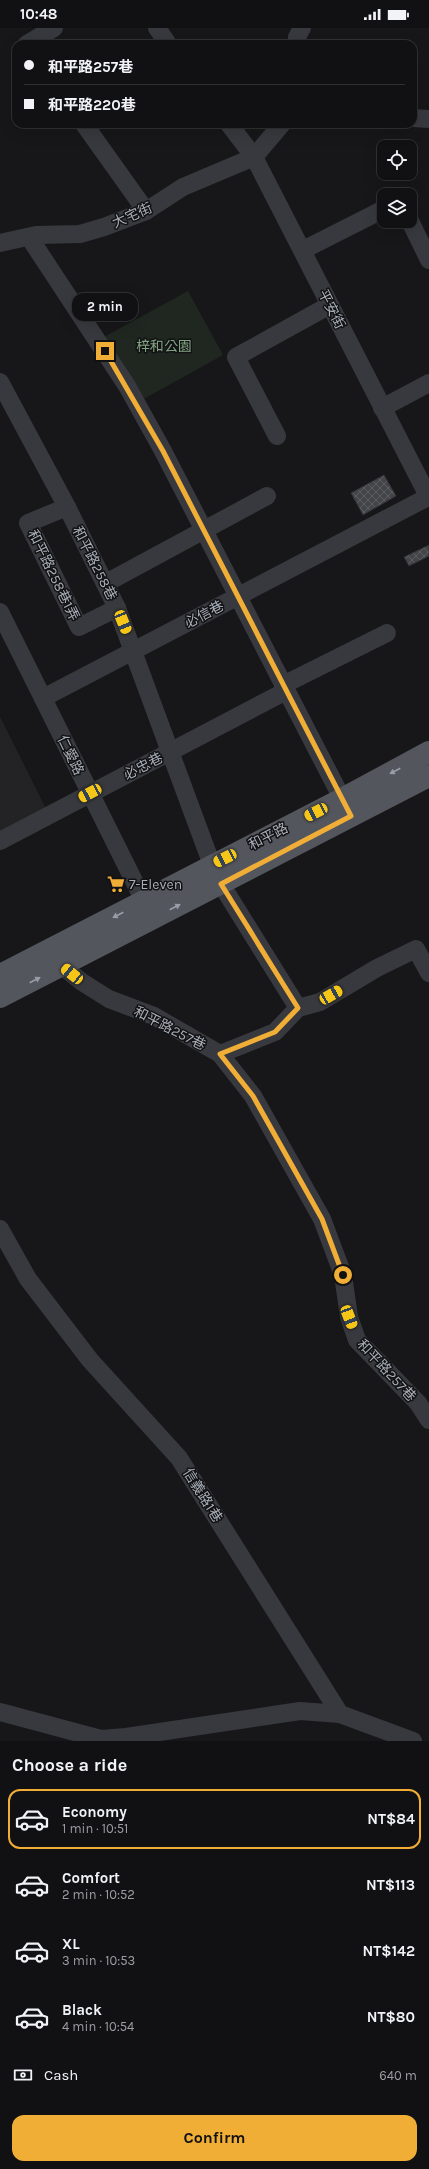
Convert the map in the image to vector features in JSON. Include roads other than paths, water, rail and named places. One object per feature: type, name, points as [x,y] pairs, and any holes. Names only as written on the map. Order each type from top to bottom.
[{"type":"main road","name":"和平路","points":[[346,808],[429,752]]},
{"type":"main road","name":"和平路","points":[[0,975],[148,910],[346,808],[429,776]]},
{"type":"main road","name":"和平路","points":[[0,997],[62,966],[148,910]]},
{"type":"street","points":[[34,40],[54,28]]},
{"type":"street","points":[[157,28],[165,40]]},
{"type":"street","points":[[297,40],[302,28]]},
{"type":"street","points":[[417,118],[429,118]]},
{"type":"street","points":[[87,128],[146,211]]},
{"type":"street","name":"平安街","points":[[232,128],[254,157],[429,498]]},
{"type":"street","points":[[254,157],[279,128]]},
{"type":"street","name":"大宅街","points":[[0,242],[29,237],[80,234],[104,227],[146,211],[183,187],[254,157]]},
{"type":"street","points":[[303,250],[377,213]]},
{"type":"street","points":[[413,228],[429,260]]},
{"type":"street","points":[[29,237],[127,386],[238,596],[346,808]]},
{"type":"street","points":[[277,436],[236,357],[330,305]]},
{"type":"street","name":"和平路258巷","points":[[0,382],[67,507],[106,583],[117,608],[216,874],[298,1008]]},
{"type":"street","points":[[382,408],[429,384]]},
{"type":"street","points":[[106,583],[203,529],[267,496]]},
{"type":"street","name":"必信巷","points":[[43,698],[429,498]]},
{"type":"street","name":"和平路258巷1弄","points":[[67,507],[28,523],[79,627],[117,608]]},
{"type":"street","name":"仁愛路","points":[[0,612],[148,910]]},
{"type":"street","name":"必忠巷","points":[[0,841],[171,752],[285,688],[387,634]]},
{"type":"street","points":[[220,1054],[275,1032],[298,1008],[320,1002],[377,968],[416,949],[429,973]]},
{"type":"street","name":"和平路257巷","points":[[62,966],[82,982],[109,999],[154,1016],[220,1054],[253,1096],[322,1219],[343,1275],[349,1317],[357,1340],[418,1403],[429,1420]]},
{"type":"street","name":"信義路1巷","points":[[0,1229],[28,1279],[90,1360],[179,1458],[340,1714]]},
{"type":"street","points":[[0,1712],[101,1739],[126,1737],[300,1711],[340,1714],[413,1741]]},
{"type":"place","name":"7-Eleven","points":[[116,884]]},
{"type":"park label","name":"梓和公園","points":[[164,346]]}]
